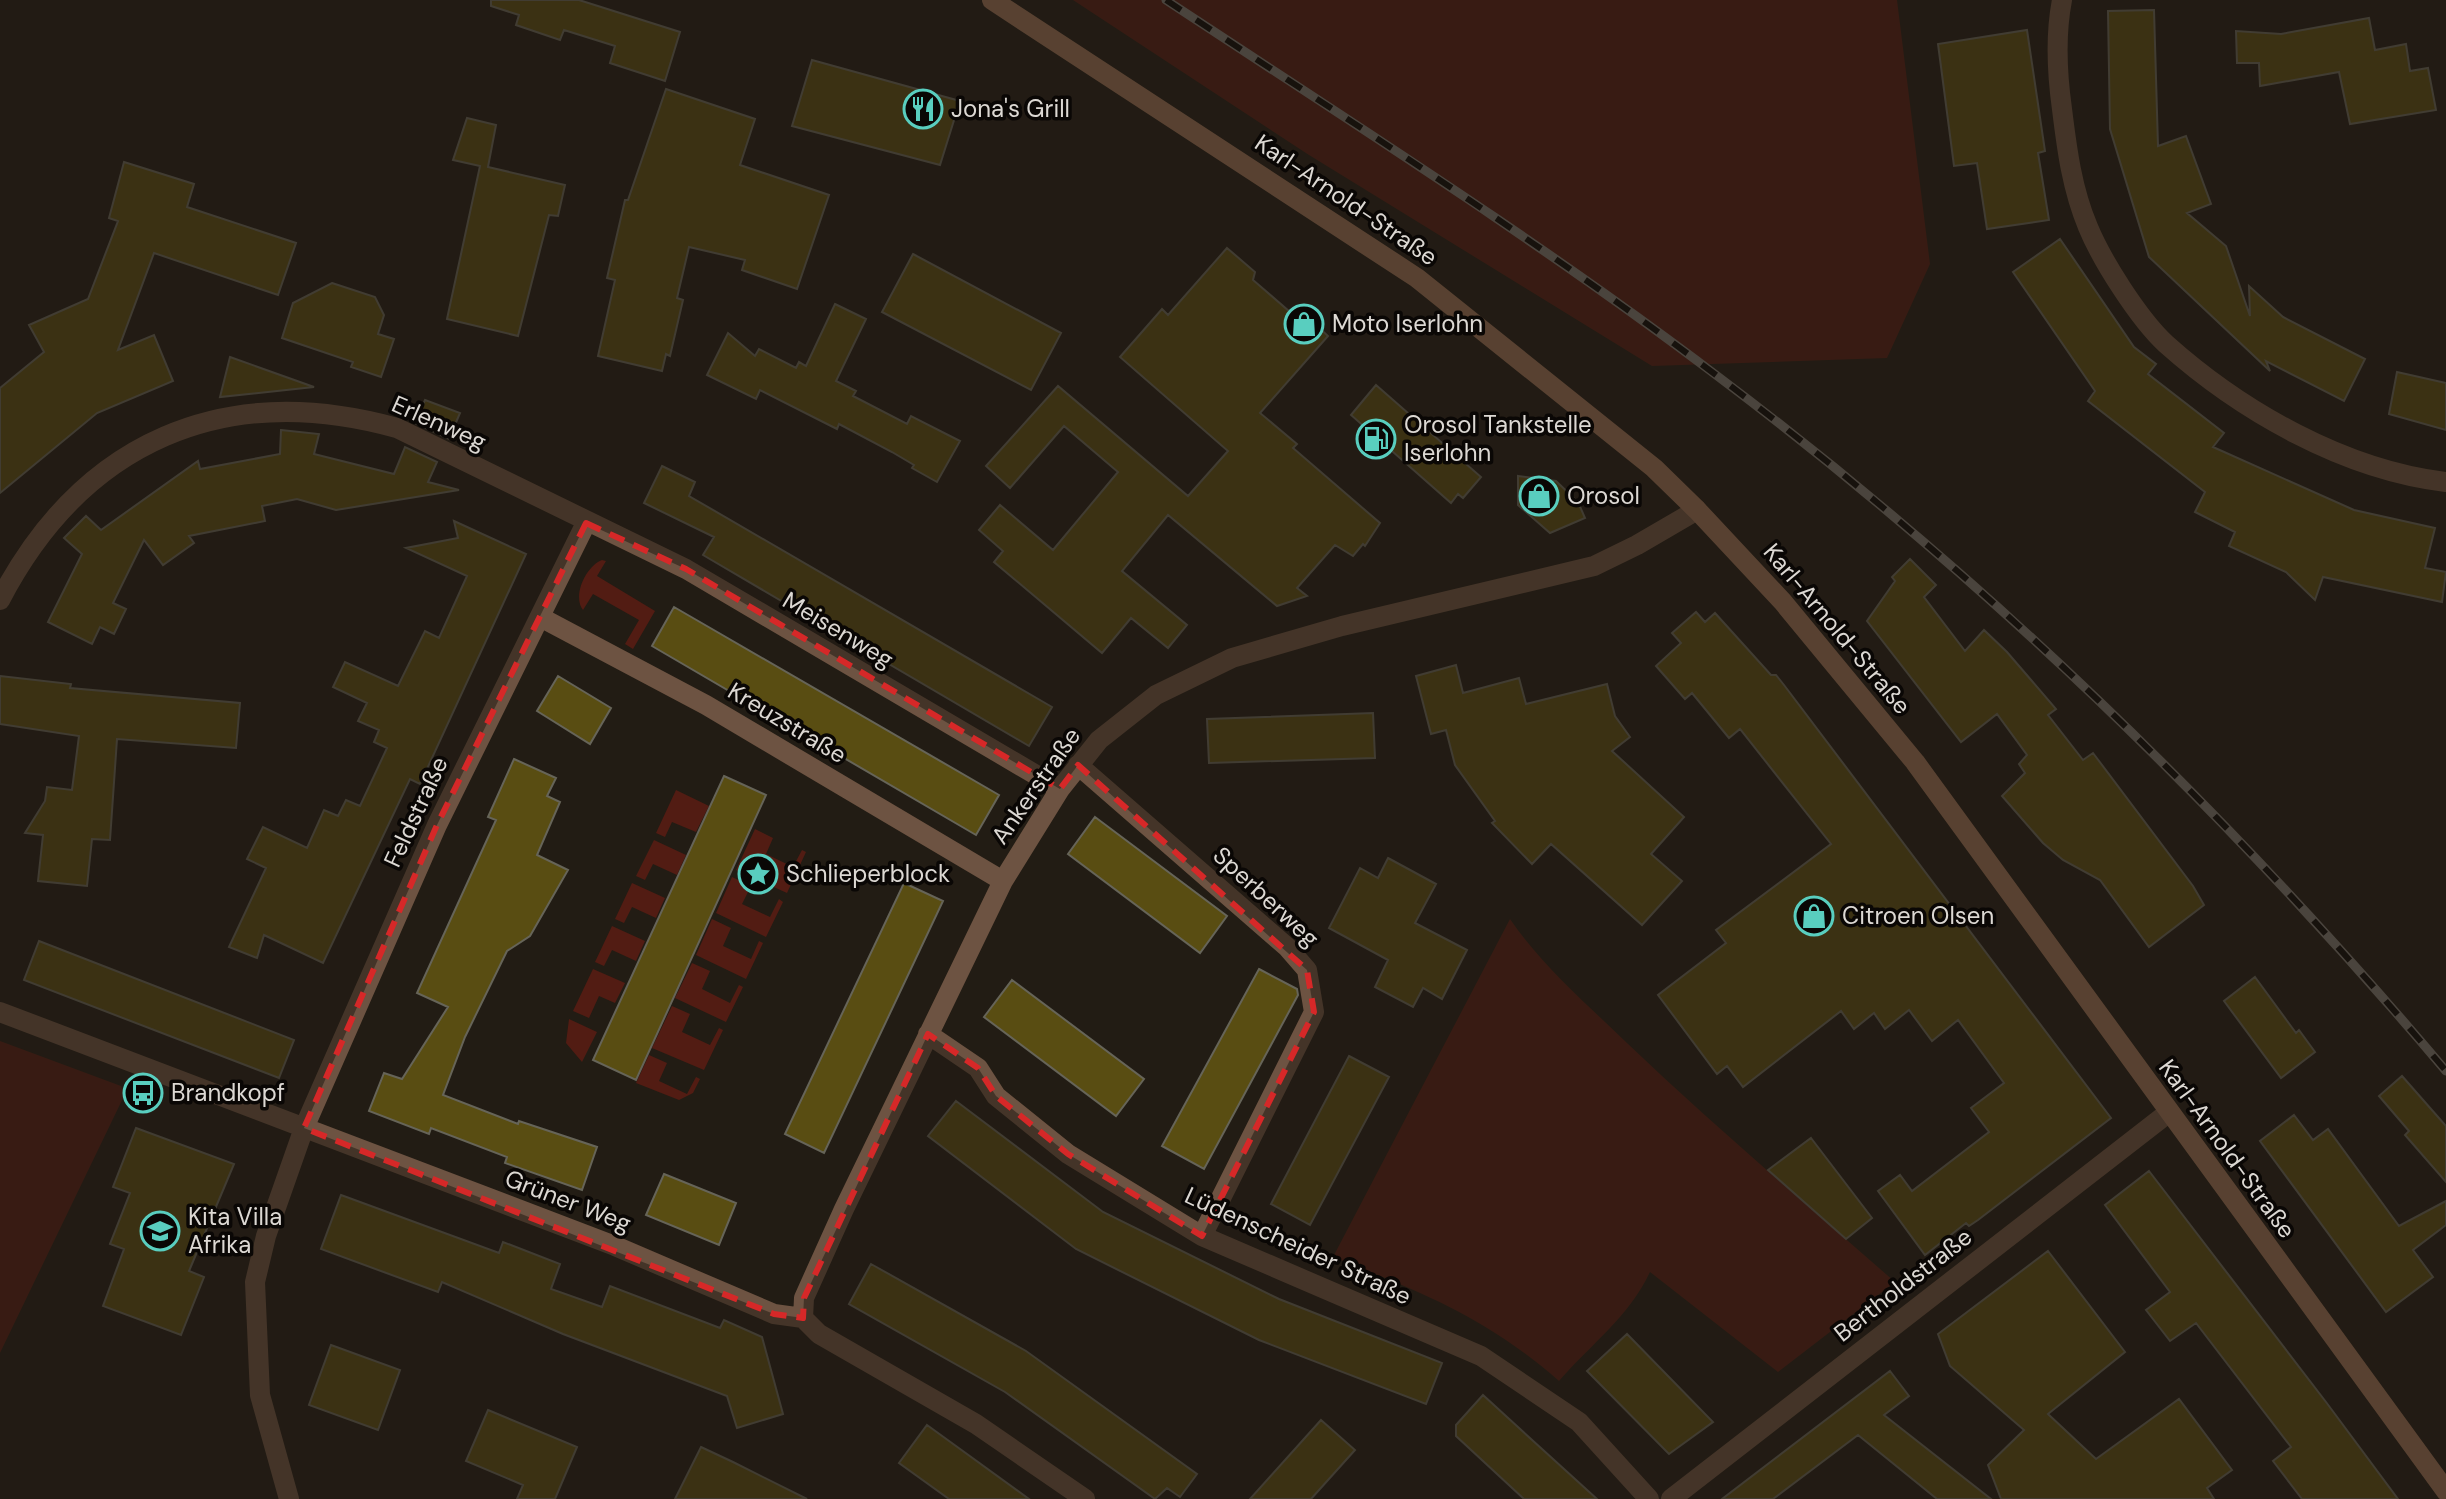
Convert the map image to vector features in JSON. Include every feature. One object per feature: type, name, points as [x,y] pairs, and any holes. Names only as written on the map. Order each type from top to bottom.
[{"type":"main road","name":"Karl-Arnold-Straße","points":[[992,0],[1417,278],[1654,468],[1697,510],[1783,602],[1915,762],[2446,1491]]},
{"type":"street","points":[[2062,0],[2057,73],[2069,171],[2089,229],[2126,291],[2163,342],[2223,388],[2283,427],[2351,456],[2422,479],[2446,482]]},
{"type":"street","name":"Erlenweg","points":[[0,600],[20,562],[47,524],[80,491],[122,459],[195,423],[250,413],[301,410],[349,415],[397,428],[586,523]]},
{"type":"street","name":"Ankerstraße","points":[[803,1318],[804,1298],[1003,881],[1060,789],[1078,765],[1123,720],[1156,695],[1201,670],[1342,626],[1594,566],[1697,510]]},
{"type":"street","name":"Feldstraße","points":[[289,1499],[260,1395],[255,1282],[266,1236],[304,1128],[437,825],[586,523]]},
{"type":"street","name":"Meisenweg","points":[[586,523],[686,569],[1060,789]]},
{"type":"street","name":"Kreuzstraße","points":[[540,617],[706,705],[1003,881]]},
{"type":"street","name":"Sperberweg","points":[[1078,765],[1287,947],[1307,970],[1314,1012],[1202,1236]]},
{"type":"street","name":"Grüner Weg","points":[[0,1012],[615,1246],[774,1314],[803,1318],[819,1334],[976,1424],[1085,1499]]},
{"type":"street","name":"Lüdenscheider Straße","points":[[928,1034],[978,1068],[996,1096],[1068,1154],[1202,1236],[1481,1356],[1579,1422],[1649,1499]]},
{"type":"street","name":"Bertholdstraße","points":[[1671,1499],[2168,1113]]},
{"type":"highlighted area","points":[[586,523],[686,569],[1060,789],[1078,765],[1307,970],[1314,1012],[1202,1236],[1068,1154],[996,1096],[978,1068],[928,1034],[804,1298],[803,1318],[774,1314],[304,1128],[437,825]]},
{"type":"shaded area","points":[[1073,0],[1897,0],[1930,264],[1887,358],[1652,366],[1309,155]]},
{"type":"shaded area","points":[[602,560],[606,561],[597,576],[655,611],[633,649],[625,644],[639,620],[593,594],[583,610],[580,604],[582,582],[591,568]]},
{"type":"shaded area","points":[[676,790],[709,806],[696,832],[672,822],[665,837],[656,833]]},
{"type":"shaded area","points":[[755,829],[773,838],[766,854],[793,867],[802,850],[806,852],[787,893],[736,870]]},
{"type":"shaded area","points":[[654,840],[686,855],[677,875],[653,864],[645,880],[636,876]]},
{"type":"shaded area","points":[[732,877],[751,886],[742,904],[770,917],[779,899],[783,902],[766,937],[716,913]]},
{"type":"shaded area","points":[[632,883],[665,898],[656,918],[632,907],[624,923],[615,919]]},
{"type":"shaded area","points":[[712,919],[731,928],[723,946],[751,959],[759,941],[763,943],[746,979],[696,955]]},
{"type":"shaded area","points":[[1510,919],[1551,969],[1627,1043],[1895,1282],[1778,1372],[1650,1272],[1620,1317],[1559,1381],[1505,1339],[1452,1308],[1333,1257]]},
{"type":"shaded area","points":[[612,926],[645,941],[636,961],[612,950],[604,966],[595,962]]},
{"type":"shaded area","points":[[692,963],[710,971],[702,989],[730,1003],[739,985],[743,987],[726,1022],[675,998]]},
{"type":"shaded area","points":[[593,969],[625,983],[615,1003],[599,996],[589,1018],[573,1011]]},
{"type":"shaded area","points":[[672,1006],[690,1014],[682,1032],[710,1045],[719,1028],[723,1030],[704,1070],[652,1048]]},
{"type":"shaded area","points":[[569,1019],[597,1032],[582,1062],[566,1043]]},
{"type":"shaded area","points":[[0,1041],[121,1086],[125,1094],[0,1353]]},
{"type":"shaded area","points":[[649,1055],[667,1063],[659,1081],[687,1094],[696,1077],[700,1079],[693,1093],[679,1100],[636,1083]]},
{"type":"building","points":[[491,0],[579,0],[680,32],[665,81],[610,63],[615,46],[564,30],[560,40],[516,25],[519,15],[491,6]]},
{"type":"building","points":[[2154,10],[2158,146],[2186,136],[2211,204],[2187,213],[2226,246],[2250,316],[2249,286],[2283,317],[2365,359],[2344,401],[2266,361],[2270,371],[2149,257],[2110,129],[2108,11]]},
{"type":"building","points":[[2369,18],[2375,50],[2406,44],[2410,71],[2428,68],[2436,110],[2350,124],[2339,72],[2260,86],[2259,63],[2237,63],[2236,31],[2281,34]]},
{"type":"building","points":[[2027,30],[2045,151],[2038,153],[2049,220],[1987,229],[1977,163],[1954,166],[1938,44]]},
{"type":"building","points":[[812,60],[960,101],[940,165],[792,126]]},
{"type":"building","points":[[666,89],[755,119],[740,165],[829,195],[797,289],[742,270],[745,260],[689,247],[677,298],[683,300],[670,356],[666,354],[662,371],[598,356],[615,280],[607,278],[625,200],[628,200]]},
{"type":"building","points":[[467,118],[496,125],[488,167],[565,185],[558,216],[549,215],[518,336],[447,319],[480,166],[453,160]]},
{"type":"building","points":[[124,162],[194,184],[187,207],[296,243],[278,295],[154,253],[118,350],[154,335],[173,381],[97,413],[0,493],[0,388],[44,352],[29,325],[88,299],[118,221],[109,218]]},
{"type":"building","points":[[2060,239],[2134,347],[2156,364],[2148,374],[2224,433],[2213,447],[2354,510],[2435,528],[2425,568],[2446,572],[2442,602],[2323,577],[2315,600],[2286,572],[2229,546],[2235,532],[2195,512],[2205,492],[2088,401],[2095,391],[2013,272]]},
{"type":"building","points":[[1227,248],[1255,272],[1253,280],[1297,318],[1302,312],[1328,336],[1260,413],[1297,444],[1293,448],[1380,523],[1365,546],[1363,544],[1353,556],[1335,545],[1297,588],[1307,596],[1277,606],[1168,515],[1122,571],[1187,625],[1168,648],[1131,618],[1102,653],[994,562],[1003,551],[979,530],[1000,505],[1053,550],[1118,472],[1064,426],[1010,488],[986,466],[1058,386],[1188,496],[1228,451],[1120,357],[1162,309],[1168,315]]},
{"type":"building","points":[[913,254],[1061,333],[1031,390],[882,312]]},
{"type":"building","points":[[332,283],[375,297],[384,315],[378,334],[394,339],[381,377],[351,367],[353,362],[282,338],[293,303]]},
{"type":"building","points":[[835,304],[866,319],[836,381],[856,391],[853,396],[907,424],[911,416],[960,441],[937,482],[912,468],[914,465],[839,424],[837,429],[760,390],[756,399],[707,375],[728,333],[755,356],[759,349],[796,368],[799,362],[806,366]]},
{"type":"building","points":[[230,357],[314,387],[220,397]]},
{"type":"building","points":[[2397,372],[2446,383],[2446,430],[2389,414]]},
{"type":"building","points":[[1376,385],[1481,477],[1463,498],[1458,494],[1451,503],[1351,415]]},
{"type":"building","points":[[425,400],[460,413],[449,439],[415,423]]},
{"type":"building","points":[[281,430],[319,434],[314,454],[394,474],[405,447],[437,462],[428,482],[459,490],[336,510],[297,499],[262,506],[265,521],[189,536],[194,543],[163,565],[144,540],[113,603],[126,609],[114,634],[100,627],[92,644],[48,622],[82,554],[64,538],[86,516],[101,530],[198,461],[200,469],[280,454]]},
{"type":"building","points":[[662,466],[695,482],[689,496],[1052,707],[1029,746],[703,555],[714,537],[644,503]]},
{"type":"building","name":"Orosol","points":[[1518,476],[1556,481],[1578,502],[1585,518],[1550,533],[1518,505]]},
{"type":"building","points":[[454,521],[526,554],[420,784],[410,779],[323,963],[264,935],[257,958],[229,947],[266,868],[247,859],[263,827],[307,848],[324,810],[338,816],[346,800],[360,806],[387,748],[374,742],[379,730],[358,721],[367,703],[333,687],[345,662],[398,686],[425,631],[439,638],[467,576],[406,548],[458,538]]},
{"type":"building","points":[[1910,559],[1936,585],[1924,597],[1965,651],[1984,630],[2007,652],[2056,709],[2048,715],[2083,760],[2093,753],[2193,886],[2204,905],[2149,947],[2100,880],[2063,860],[2043,843],[2002,796],[2025,773],[2019,764],[2027,755],[1997,714],[1961,742],[1867,621],[1895,581],[1892,577]]},
{"type":"building","points":[[674,607],[999,795],[976,835],[652,646]]},
{"type":"building","points":[[1696,612],[1705,622],[1715,613],[1771,675],[1776,675],[2111,1118],[1978,1220],[1969,1226],[1966,1223],[1925,1255],[1878,1191],[1900,1175],[1912,1191],[1989,1132],[1971,1108],[2004,1083],[1958,1020],[1932,1041],[1909,1010],[1885,1029],[1874,1013],[1854,1029],[1841,1011],[1743,1087],[1727,1066],[1717,1074],[1658,995],[1726,943],[1716,930],[1831,844],[1740,729],[1729,738],[1692,693],[1685,699],[1656,666],[1681,643],[1672,633]]},
{"type":"building","points":[[1456,665],[1463,693],[1519,678],[1526,704],[1607,684],[1615,716],[1630,737],[1612,751],[1684,817],[1651,854],[1682,881],[1642,925],[1551,844],[1532,864],[1492,823],[1495,821],[1455,765],[1446,730],[1431,734],[1416,676]]},
{"type":"building","points":[[0,676],[71,684],[70,688],[240,703],[236,748],[117,739],[110,840],[92,839],[87,886],[38,881],[43,835],[25,833],[45,801],[47,787],[72,790],[79,736],[0,724]]},
{"type":"building","points":[[558,676],[611,708],[590,744],[537,711]]},
{"type":"building","points":[[1373,713],[1375,758],[1209,763],[1207,719]]},
{"type":"building","points":[[514,759],[556,778],[547,796],[560,802],[537,855],[568,870],[530,936],[507,951],[465,1037],[443,1095],[518,1124],[519,1121],[597,1147],[582,1190],[505,1163],[507,1157],[431,1128],[429,1134],[369,1111],[384,1073],[402,1079],[448,1007],[417,993],[496,820],[488,817]]},
{"type":"building","points":[[724,776],[766,795],[636,1080],[593,1060]]},
{"type":"building","points":[[1095,817],[1227,916],[1200,953],[1068,854]]},
{"type":"building","points":[[1388,858],[1436,884],[1415,923],[1467,950],[1442,999],[1423,988],[1413,1007],[1375,987],[1388,960],[1329,928],[1360,868],[1378,878]]},
{"type":"building","points":[[904,883],[943,901],[824,1153],[785,1134]]},
{"type":"building","points":[[39,941],[294,1040],[279,1078],[24,980]]},
{"type":"building","points":[[1259,969],[1297,989],[1298,995],[1204,1169],[1162,1146]]},
{"type":"building","points":[[2255,977],[2296,1033],[2299,1030],[2315,1052],[2281,1078],[2224,1001]]},
{"type":"building","points":[[1012,980],[1144,1079],[1116,1116],[984,1017]]},
{"type":"building","points":[[1349,1056],[1389,1077],[1310,1225],[1271,1204]]},
{"type":"building","points":[[2402,1076],[2446,1126],[2446,1182],[2405,1135],[2409,1131],[2379,1096]]},
{"type":"building","points":[[956,1101],[1103,1212],[1279,1299],[1442,1363],[1426,1404],[1259,1340],[1076,1249],[928,1136]]},
{"type":"building","points":[[2294,1115],[2313,1140],[2328,1129],[2399,1226],[2446,1201],[2446,1225],[2413,1250],[2433,1277],[2386,1312],[2260,1141]]},
{"type":"building","name":"Kita Villa Afrika","points":[[136,1128],[234,1164],[189,1271],[204,1277],[181,1335],[103,1306],[124,1249],[110,1244],[130,1193],[113,1187]]},
{"type":"building","points":[[1811,1138],[1872,1218],[1846,1239],[1768,1170]]},
{"type":"building","points":[[2149,1171],[2398,1499],[2302,1499],[2273,1461],[2291,1447],[2196,1323],[2170,1341],[2146,1310],[2170,1292],[2105,1205]]},
{"type":"building","points":[[664,1174],[736,1203],[719,1245],[646,1215]]},
{"type":"building","points":[[341,1195],[499,1253],[503,1242],[560,1264],[551,1289],[602,1307],[610,1286],[720,1328],[724,1320],[762,1337],[783,1414],[737,1428],[727,1396],[563,1334],[442,1282],[438,1292],[321,1249]]},
{"type":"building","points":[[2048,1251],[2125,1352],[2048,1414],[2096,1459],[2179,1399],[2232,1470],[2207,1488],[2214,1499],[2001,1499],[1988,1465],[2024,1430],[1950,1366],[1938,1334]]},
{"type":"building","points":[[871,1264],[1026,1351],[1197,1474],[1180,1497],[1167,1488],[1155,1499],[1005,1392],[849,1304]]},
{"type":"building","points":[[1627,1334],[1713,1422],[1669,1454],[1587,1371]]},
{"type":"building","points":[[331,1345],[400,1370],[378,1430],[309,1405]]},
{"type":"building","points":[[1890,1371],[1909,1396],[1884,1415],[1991,1499],[1937,1499],[1858,1435],[1773,1499],[1722,1499]]},
{"type":"building","points":[[1483,1395],[1597,1499],[1524,1499],[1456,1436],[1456,1425]]},
{"type":"building","points":[[488,1410],[577,1447],[555,1499],[517,1499],[523,1485],[466,1461]]},
{"type":"building","points":[[1321,1420],[1355,1450],[1311,1499],[1250,1499]]},
{"type":"building","points":[[927,1425],[1029,1499],[949,1499],[899,1463]]},
{"type":"building","points":[[701,1447],[733,1462],[807,1499],[675,1499]]},
{"type":"railway","points":[[1166,0],[1444,183],[1649,325],[1816,453],[1913,533],[2008,616],[2190,791],[2278,882],[2446,1071]]},
{"type":"place","name":"Jona's Grill","points":[[923,109]]},
{"type":"place","name":"Moto Iserlohn","points":[[1304,324]]},
{"type":"place","name":"Orosol Tankstelle Iserlohn","points":[[1376,439]]},
{"type":"place","name":"Orosol","points":[[1539,496]]},
{"type":"place","name":"Schlieperblock","points":[[758,874]]},
{"type":"place","name":"Citroen Olsen","points":[[1814,916]]},
{"type":"place","name":"Brandkopf","points":[[143,1093]]},
{"type":"place","name":"Kita Villa Afrika","points":[[160,1231]]}]
